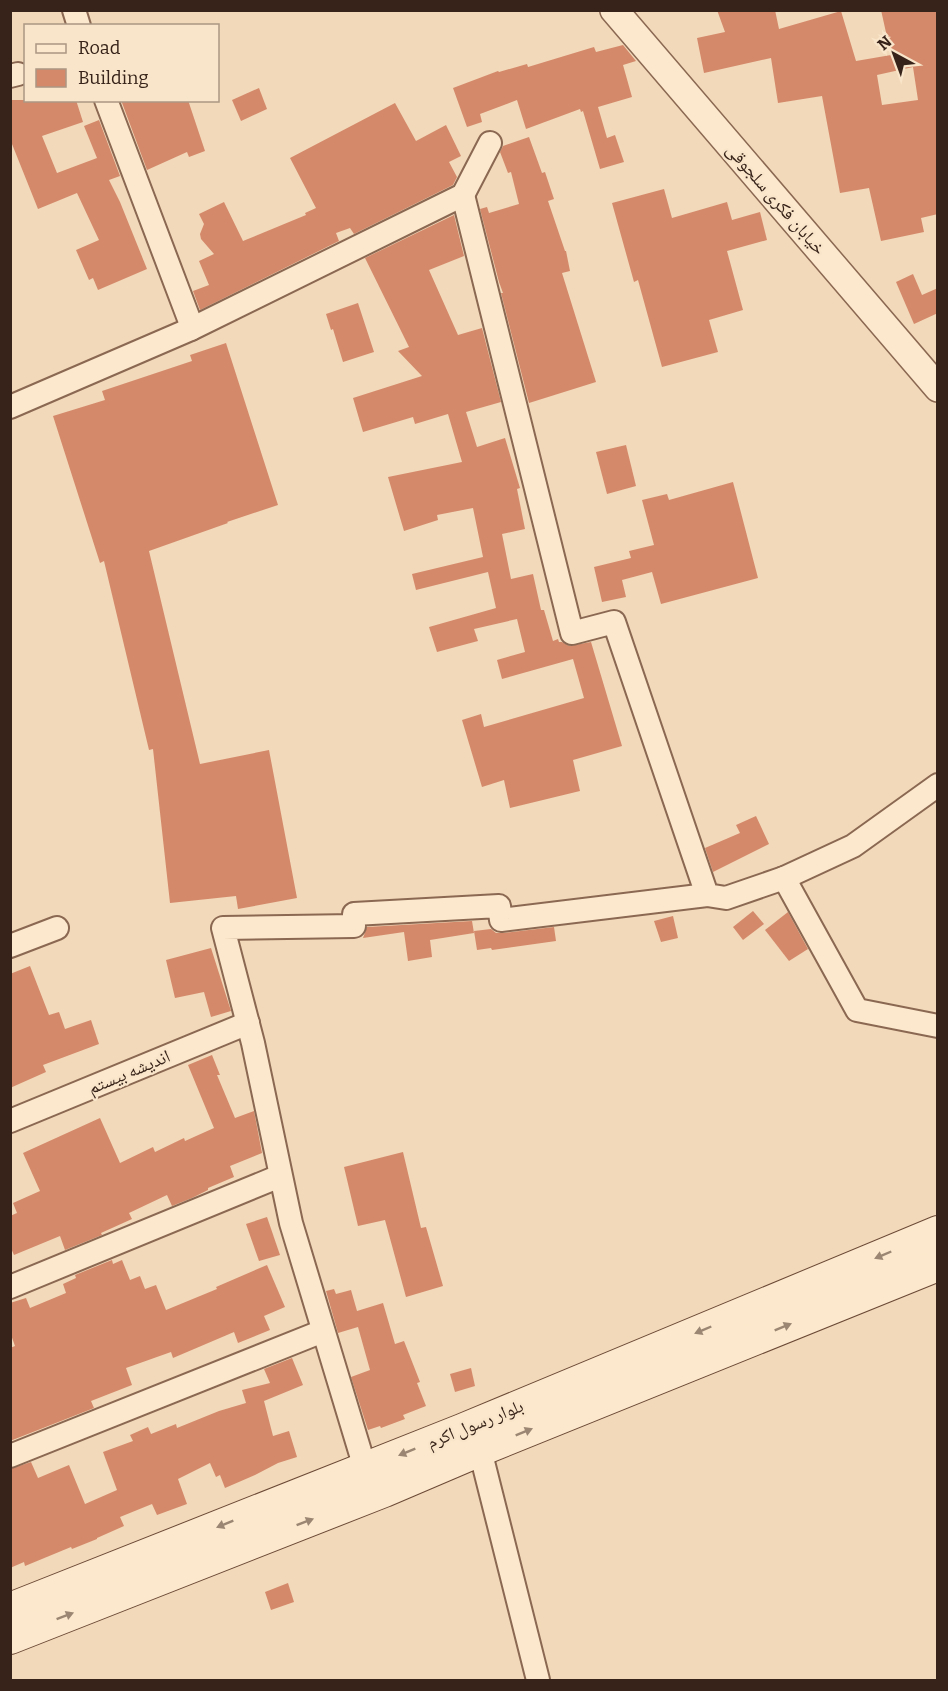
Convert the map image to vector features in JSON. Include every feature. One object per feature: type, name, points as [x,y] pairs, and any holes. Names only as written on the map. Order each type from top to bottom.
[{"type":"main road","name":"بلوار رسول اکرم","points":[[10,1610],[462,1430],[938,1232]]},
{"type":"main road","name":"بلوار رسول اکرم","points":[[10,1638],[384,1491],[938,1265]]},
{"type":"street","name":"خیابان فکری سلجوقی","points":[[614,10],[938,388]]},
{"type":"street","points":[[107,102],[191,329]]},
{"type":"street","points":[[10,407],[191,329],[463,195],[490,143]]},
{"type":"street","points":[[463,195],[572,633],[614,622],[706,895]]},
{"type":"street","points":[[365,1468],[291,1223],[248,1023],[224,928],[354,926],[354,914],[499,906],[501,920],[706,895],[726,898],[784,878],[854,846],[938,785]]},
{"type":"street","points":[[784,878],[857,1010],[938,1026]]},
{"type":"street","points":[[10,946],[57,928]]},
{"type":"street","name":"اندیشه بیستم","points":[[10,1121],[248,1023]]},
{"type":"street","points":[[10,1287],[280,1176]]},
{"type":"street","points":[[10,1456],[323,1331]]},
{"type":"street","points":[[480,1450],[538,1680]]},
{"type":"building","points":[[717,10],[775,10],[779,29],[841,11],[856,61],[891,55],[881,10],[938,10],[938,214],[921,218],[924,232],[881,241],[869,188],[840,193],[822,96],[778,103],[771,58],[704,73],[697,38],[725,32]],"holes":[[[913,67],[918,100],[882,105],[877,75]]]},
{"type":"building","points":[[623,45],[636,61],[623,65],[632,97],[598,107],[607,138],[615,135],[624,162],[600,169],[583,111],[581,112],[580,109],[526,129],[517,100],[480,114],[482,122],[467,127],[453,88],[498,71],[527,64],[528,67],[594,47],[596,52]]},
{"type":"building","points":[[259,88],[267,109],[241,121],[232,100]]},
{"type":"building","points":[[10,100],[77,102],[83,122],[42,136],[57,173],[97,158],[84,126],[99,120],[120,176],[109,180],[147,269],[98,290],[93,278],[89,280],[76,250],[99,240],[77,193],[38,209],[10,139]]},
{"type":"building","points":[[122,102],[189,102],[205,151],[189,157],[187,152],[147,170]]},
{"type":"building","points":[[395,103],[416,141],[446,125],[461,156],[449,162],[457,177],[453,185],[354,234],[350,228],[336,233],[339,241],[200,310],[193,291],[209,285],[199,261],[214,254],[201,239],[200,234],[204,224],[199,214],[224,202],[243,241],[306,215],[305,213],[316,208],[290,158]]},
{"type":"building","points":[[529,137],[554,199],[548,201],[566,251],[570,271],[562,273],[596,382],[529,403],[480,209],[487,207],[489,213],[519,204],[511,172],[508,173],[500,152],[503,146]]},
{"type":"building","points":[[664,189],[672,218],[727,202],[732,220],[760,212],[767,240],[727,251],[743,310],[709,320],[718,352],[662,367],[638,280],[634,282],[612,203]]},
{"type":"building","points":[[454,215],[464,256],[429,270],[458,335],[482,328],[501,402],[466,412],[477,447],[505,438],[520,488],[517,489],[525,529],[502,534],[511,579],[533,574],[541,610],[544,610],[553,641],[558,639],[559,642],[569,646],[591,642],[622,746],[573,760],[580,791],[510,808],[504,780],[482,787],[462,720],[481,714],[484,727],[584,698],[573,659],[502,679],[497,660],[525,652],[517,619],[474,629],[478,641],[437,652],[429,627],[496,608],[488,572],[416,590],[412,574],[483,557],[473,508],[437,515],[438,520],[404,531],[388,477],[462,462],[448,414],[415,424],[413,417],[363,432],[353,398],[422,376],[398,351],[409,347],[365,258]]},
{"type":"building","points":[[913,274],[922,295],[938,288],[938,313],[914,324],[896,282]]},
{"type":"building","points":[[358,303],[374,352],[343,362],[326,314]]},
{"type":"building","points":[[226,343],[278,505],[149,551],[200,764],[269,750],[297,898],[238,909],[236,896],[170,903],[153,749],[149,750],[104,561],[100,563],[53,416],[105,400],[102,391],[192,361],[190,355]]},
{"type":"building","points":[[626,445],[636,486],[607,494],[596,452]]},
{"type":"building","points":[[733,482],[758,578],[661,604],[652,572],[622,580],[626,597],[602,602],[594,567],[631,558],[629,551],[654,545],[642,500],[667,494],[669,500]]},
{"type":"building","points":[[756,816],[769,844],[713,872],[705,848],[740,833],[736,825]]},
{"type":"building","points":[[753,911],[764,924],[743,940],[733,927]]},
{"type":"building","points":[[788,912],[808,949],[789,961],[765,930]]},
{"type":"building","points":[[673,916],[678,938],[661,942],[654,921]]},
{"type":"building","points":[[472,921],[474,933],[430,940],[432,957],[408,961],[404,932],[363,938],[367,927]]},
{"type":"building","points":[[554,927],[556,941],[477,950],[474,931],[491,929],[496,933],[503,933]]},
{"type":"building","points":[[211,948],[231,1011],[211,1017],[204,992],[175,998],[166,960]]},
{"type":"building","points":[[30,966],[49,1015],[59,1012],[65,1029],[91,1020],[99,1044],[43,1065],[46,1072],[10,1088],[10,974]]},
{"type":"building","points":[[212,1055],[220,1075],[217,1075],[235,1118],[254,1111],[262,1153],[230,1166],[234,1177],[192,1198],[172,1206],[167,1195],[129,1213],[132,1219],[101,1233],[102,1235],[65,1250],[60,1236],[14,1255],[10,1246],[10,1216],[17,1213],[13,1203],[40,1191],[23,1153],[100,1118],[120,1163],[153,1147],[155,1152],[184,1138],[185,1141],[214,1128],[188,1065]]},
{"type":"building","points":[[403,1152],[421,1228],[426,1227],[443,1286],[406,1297],[385,1220],[358,1226],[344,1167]]},
{"type":"building","points":[[267,1217],[280,1255],[259,1261],[246,1224]]},
{"type":"building","points":[[112,1260],[113,1264],[122,1260],[130,1280],[140,1276],[145,1289],[156,1285],[166,1310],[267,1265],[285,1307],[264,1316],[270,1330],[238,1343],[234,1332],[173,1358],[171,1352],[126,1368],[132,1385],[91,1401],[94,1408],[10,1441],[10,1348],[15,1346],[10,1332],[10,1303],[26,1298],[30,1308],[66,1293],[63,1284],[76,1278],[75,1275]]},
{"type":"building","points":[[334,1289],[336,1294],[351,1290],[357,1311],[383,1303],[395,1344],[404,1341],[420,1382],[417,1383],[426,1406],[403,1415],[405,1419],[368,1430],[351,1377],[370,1370],[358,1327],[338,1333],[326,1291]]},
{"type":"building","points":[[292,1358],[303,1385],[264,1401],[273,1436],[289,1431],[297,1457],[278,1463],[225,1488],[220,1475],[216,1477],[210,1463],[178,1479],[187,1504],[157,1515],[152,1504],[120,1517],[124,1526],[97,1539],[25,1566],[24,1562],[10,1568],[10,1469],[31,1462],[38,1478],[69,1465],[85,1504],[117,1490],[103,1452],[133,1441],[130,1435],[148,1427],[151,1434],[176,1424],[177,1428],[246,1403],[242,1390],[270,1383],[264,1369]]},
{"type":"building","points":[[471,1368],[475,1386],[455,1392],[450,1374]]},
{"type":"building","points":[[288,1583],[294,1602],[271,1610],[265,1592]]}]
